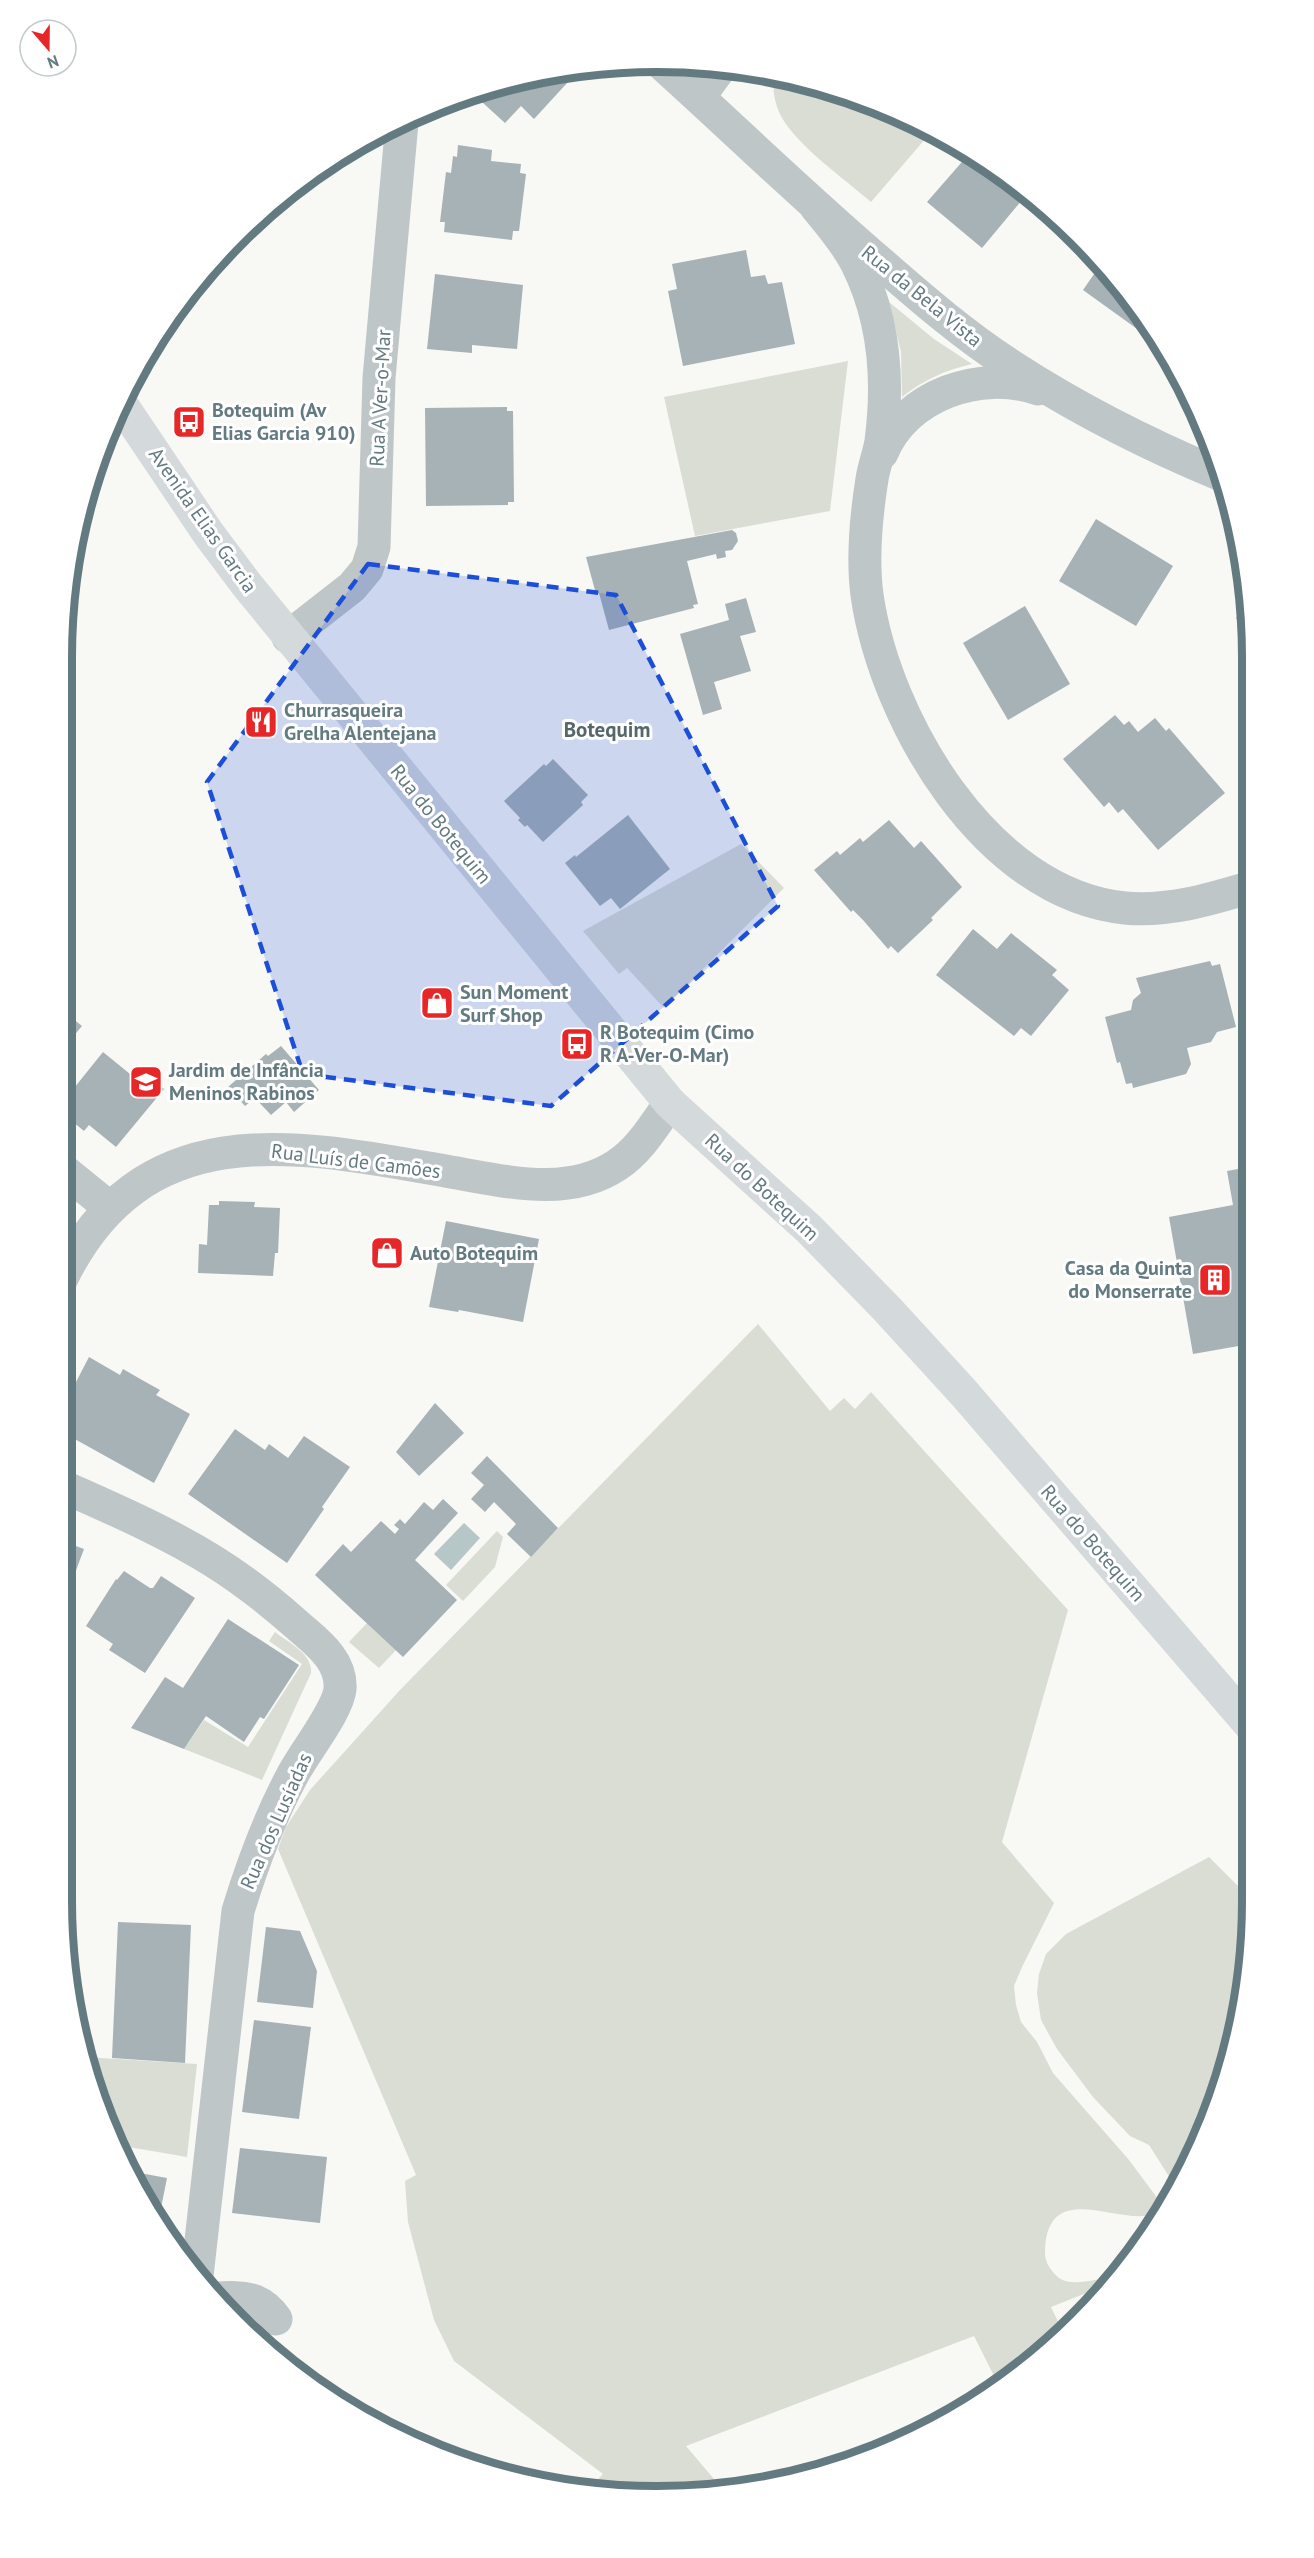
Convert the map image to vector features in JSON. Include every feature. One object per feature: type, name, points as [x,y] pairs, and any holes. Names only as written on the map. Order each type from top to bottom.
[{"type":"main road","name":"Avenida Elias Garcia","points":[[126,411],[208,533],[288,637]]},
{"type":"main road","name":"Rua do Botequim","points":[[288,637],[670,1103],[809,1229],[887,1309],[963,1392],[1242,1715]]},
{"type":"street","name":"Rua da Bela Vista","points":[[671,72],[816,207],[915,293],[1009,365],[1153,446],[1212,471]]},
{"type":"street","points":[[699,97],[715,75]]},
{"type":"street","name":"Rua A Ver-o-Mar","points":[[288,637],[352,587],[368,569],[374,548],[380,378],[401,131]]},
{"type":"street","points":[[816,207],[840,236],[856,262],[868,291],[883,352],[886,388],[865,539],[867,593],[878,648],[899,704],[925,755],[951,796],[981,830],[1023,866],[1058,887],[1091,901],[1125,908],[1167,908],[1242,890]]},
{"type":"street","points":[[873,477],[885,444],[900,423],[917,407],[940,395],[966,386],[995,382],[1025,385],[1066,399]]},
{"type":"street","name":"Rua Luís de Camões","points":[[72,1260],[89,1230],[110,1208],[140,1183],[175,1165],[214,1153],[257,1149],[304,1150],[363,1157],[518,1184],[551,1185],[582,1180],[617,1165],[644,1140],[670,1103]]},
{"type":"street","points":[[72,1176],[110,1208]]},
{"type":"street","name":"Rua dos Lusíadas","points":[[72,1490],[147,1524],[212,1560],[272,1603],[326,1650],[336,1668],[340,1689],[332,1710],[292,1776],[251,1867],[238,1911],[198,2264]]},
{"type":"street","points":[[228,2299],[256,2300],[276,2319]]},
{"type":"highlighted area","points":[[368,564],[616,595],[778,906],[551,1106],[303,1074],[207,782]]},
{"type":"shaded area","points":[[774,84],[845,103],[926,138],[871,202],[798,139],[781,116]]},
{"type":"shaded area","points":[[889,302],[934,339],[972,364],[935,376],[902,397],[901,352]]},
{"type":"shaded area","points":[[848,361],[830,511],[695,536],[664,397]]},
{"type":"shaded area","points":[[741,844],[784,888],[664,1008],[627,968],[619,974],[583,931]]},
{"type":"shaded area","points":[[758,1324],[830,1411],[844,1398],[855,1409],[871,1392],[1068,1610],[1002,1842],[1054,1903],[1014,1986],[1021,2022],[1037,2042],[1053,2073],[1129,2160],[1159,2201],[1151,2214],[1146,2216],[1074,2210],[1060,2215],[1049,2227],[1045,2254],[1053,2272],[1059,2278],[1071,2282],[1103,2279],[1097,2287],[1051,2307],[1060,2325],[995,2378],[974,2336],[686,2446],[717,2483],[657,2486],[595,2482],[603,2474],[454,2361],[434,2320],[408,2222],[405,2181],[416,2175],[278,1849],[286,1827],[310,1790],[400,1690]]},
{"type":"shaded area","points":[[464,1523],[480,1538],[451,1570],[434,1554]]},
{"type":"shaded area","points":[[497,1531],[503,1537],[495,1567],[463,1601],[446,1585]]},
{"type":"shaded area","points":[[367,1623],[396,1650],[379,1668],[349,1642]]},
{"type":"shaded area","points":[[275,1632],[304,1655],[311,1666],[311,1673],[262,1780],[184,1749],[204,1720],[248,1747],[302,1664],[269,1641]]},
{"type":"shaded area","points":[[1209,1857],[1242,1890],[1241,1939],[1237,1977],[1222,2052],[1197,2125],[1171,2180],[1149,2145],[1130,2136],[1093,2097],[1057,2049],[1041,2020],[1037,1993],[1039,1974],[1046,1954],[1066,1934]]},
{"type":"shaded area","points":[[94,2058],[197,2064],[187,2157],[126,2147],[103,2089]]},
{"type":"building","points":[[565,79],[568,82],[534,119],[521,106],[505,123],[480,100],[543,83]]},
{"type":"building","points":[[458,145],[492,150],[491,161],[521,164],[520,173],[526,174],[519,231],[513,231],[512,240],[444,232],[445,222],[440,222],[446,172],[451,173],[453,156],[457,157]]},
{"type":"building","points":[[964,159],[1022,200],[982,248],[927,202]]},
{"type":"building","points":[[746,250],[751,277],[765,275],[768,284],[782,282],[795,344],[683,366],[668,291],[677,289],[672,264]]},
{"type":"building","points":[[1097,270],[1144,334],[1083,290]]},
{"type":"building","points":[[435,274],[523,285],[517,349],[472,345],[472,353],[427,349]]},
{"type":"building","points":[[507,407],[507,411],[513,411],[514,502],[508,502],[508,505],[426,506],[425,408]]},
{"type":"building","points":[[1096,519],[1173,566],[1136,626],[1059,581]]},
{"type":"building","points":[[732,530],[736,533],[738,541],[732,550],[725,551],[726,557],[717,559],[716,554],[687,561],[698,604],[693,605],[694,608],[609,630],[586,557]]},
{"type":"building","points":[[746,598],[756,632],[740,636],[751,671],[714,682],[722,709],[703,715],[680,634],[729,620],[725,604]]},
{"type":"building","points":[[1025,606],[1070,684],[1008,720],[963,643]]},
{"type":"building","points":[[1240,607],[1241,620],[1236,619]]},
{"type":"building","points":[[1115,715],[1124,725],[1129,721],[1138,732],[1155,718],[1166,731],[1169,728],[1225,793],[1158,850],[1123,809],[1118,813],[1109,802],[1104,807],[1063,759]]},
{"type":"building","points":[[553,759],[588,795],[581,802],[583,805],[543,842],[527,825],[525,827],[518,820],[520,818],[504,801],[544,764],[546,766]]},
{"type":"building","points":[[628,815],[670,869],[620,909],[611,898],[600,906],[565,863],[575,855],[576,857]]},
{"type":"building","points":[[889,820],[914,848],[921,841],[962,887],[931,918],[933,920],[898,953],[891,946],[888,949],[814,870],[837,851],[840,855],[860,838],[863,842]]},
{"type":"building","points":[[973,929],[997,949],[1011,933],[1057,970],[1052,975],[1069,990],[1031,1036],[1021,1028],[1014,1036],[936,975]]},
{"type":"building","points":[[1210,961],[1212,966],[1220,964],[1236,1027],[1217,1032],[1211,1042],[1187,1048],[1191,1064],[1186,1074],[1133,1088],[1132,1083],[1126,1084],[1120,1062],[1117,1063],[1105,1017],[1131,1010],[1133,1000],[1141,993],[1136,978]]},
{"type":"building","points":[[72,1018],[82,1026],[72,1038]]},
{"type":"building","points":[[281,1046],[319,1090],[294,1112],[286,1102],[271,1115],[255,1098],[245,1106],[228,1087],[266,1054],[268,1056]]},
{"type":"building","points":[[103,1052],[130,1074],[137,1067],[164,1089],[116,1147],[89,1125],[84,1131],[72,1121],[72,1091]]},
{"type":"building","name":"Casa da Quinta do Monserrate","points":[[1242,1168],[1242,1345],[1193,1354],[1169,1217],[1233,1205],[1227,1171]]},
{"type":"building","points":[[219,1201],[255,1202],[254,1207],[280,1208],[278,1253],[275,1253],[273,1276],[198,1273],[199,1244],[207,1245],[209,1205],[219,1205]]},
{"type":"building","points":[[446,1221],[539,1239],[523,1322],[429,1307]]},
{"type":"building","points":[[89,1357],[120,1375],[123,1369],[160,1390],[156,1395],[190,1414],[154,1483],[72,1438],[72,1390]]},
{"type":"building","points":[[435,1403],[464,1433],[419,1476],[396,1452]]},
{"type":"building","points":[[235,1429],[265,1450],[269,1444],[288,1458],[304,1436],[350,1467],[287,1563],[188,1494]]},
{"type":"building","points":[[487,1456],[558,1528],[531,1557],[507,1534],[516,1524],[494,1502],[485,1512],[471,1499],[484,1485],[471,1473]]},
{"type":"building","points":[[443,1499],[458,1513],[415,1560],[457,1600],[403,1657],[315,1575],[343,1544],[351,1552],[381,1521],[395,1534],[399,1529],[394,1525],[400,1519],[405,1524],[424,1502],[433,1510]]},
{"type":"building","points":[[72,1545],[84,1549],[72,1581]]},
{"type":"building","points":[[124,1571],[150,1588],[153,1588],[161,1576],[195,1598],[145,1673],[109,1650],[113,1644],[86,1626],[116,1579]]},
{"type":"building","points":[[228,1619],[299,1665],[264,1719],[260,1717],[244,1742],[206,1716],[184,1749],[131,1728],[165,1677],[183,1688]]},
{"type":"building","points":[[118,1922],[191,1925],[185,2063],[112,2058]]},
{"type":"building","points":[[266,1927],[300,1931],[317,1971],[313,2008],[257,2002]]},
{"type":"building","points":[[254,2020],[311,2027],[299,2119],[242,2112]]},
{"type":"building","points":[[240,2148],[327,2157],[320,2223],[232,2213]]},
{"type":"building","points":[[139,2173],[167,2178],[161,2210]]},
{"type":"building","points":[[262,2326],[270,2340],[257,2328]]},
{"type":"place","name":"Botequim (Av Elias Garcia 910)","points":[[189,422]]},
{"type":"place","name":"Churrasqueira Grelha Alentejana","points":[[261,722]]},
{"type":"place","name":"Sun Moment Surf Shop","points":[[437,1003]]},
{"type":"place","name":"R Botequim (Cimo R A-Ver-O-Mar)","points":[[577,1044]]},
{"type":"place","name":"Jardim de Infância Meninos Rabinos","points":[[146,1082]]},
{"type":"place","name":"Auto Botequim","points":[[387,1253]]},
{"type":"place","name":"Casa da Quinta do Monserrate","points":[[1215,1280]]},
{"type":"district","name":"Botequim","points":[[607,729]]}]
